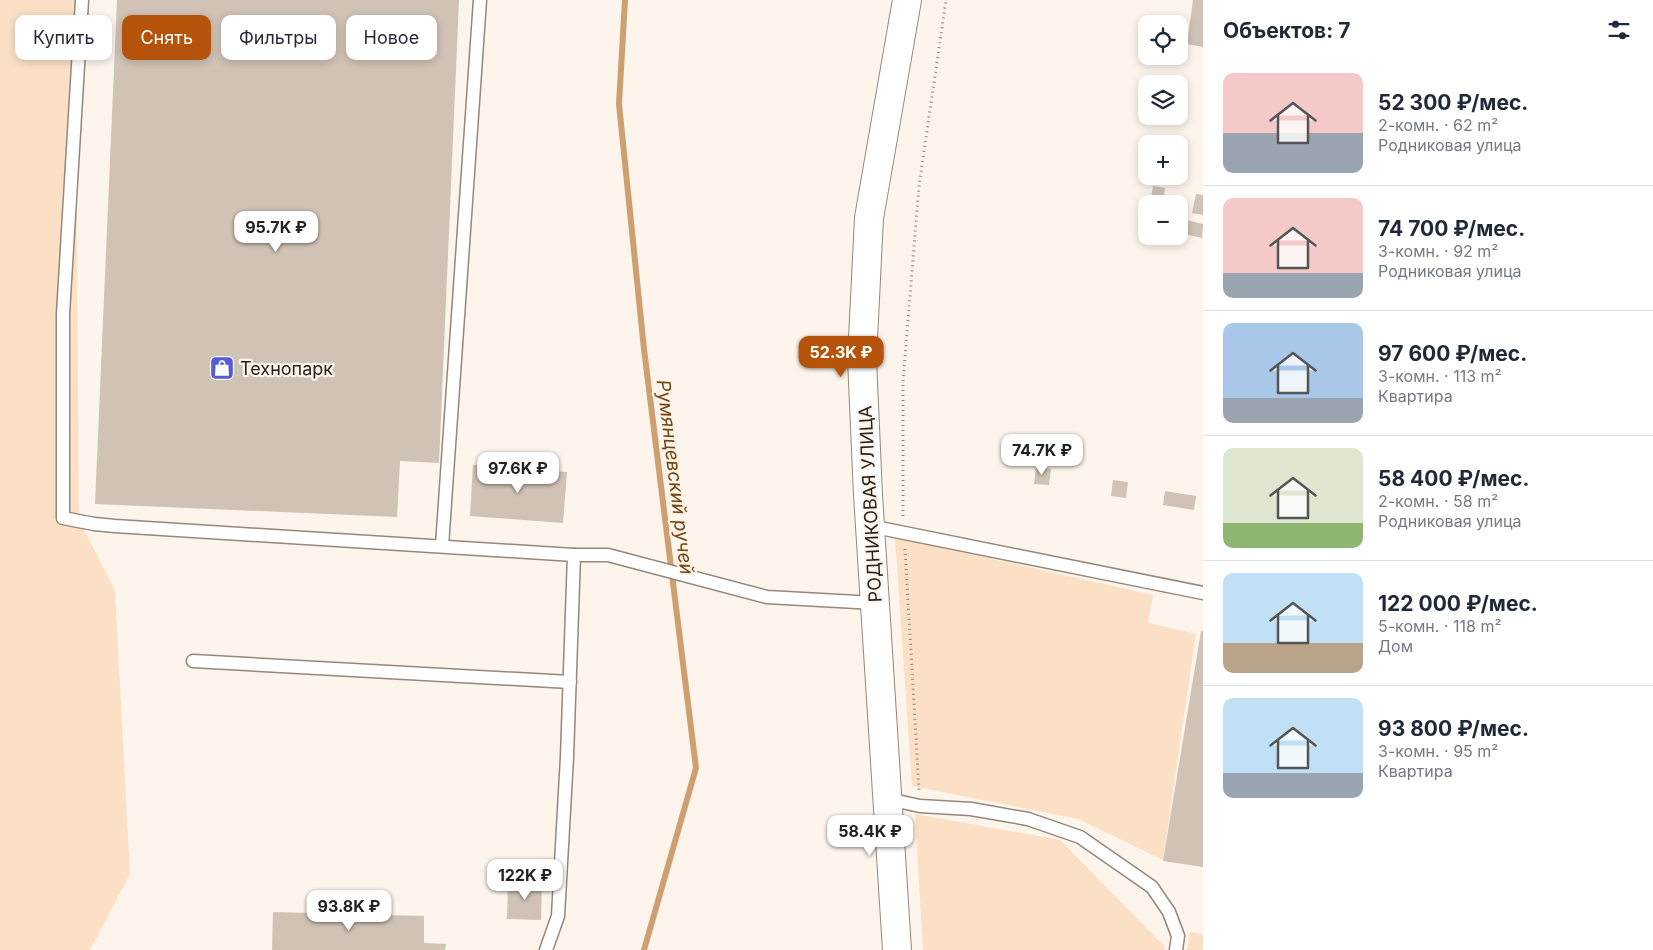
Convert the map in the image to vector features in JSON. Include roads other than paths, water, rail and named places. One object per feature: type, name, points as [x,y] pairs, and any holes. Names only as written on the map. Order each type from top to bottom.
[{"type":"main road","name":"РОДНИКОВАЯ УЛИЦА","points":[[898,950],[870,526],[862,359],[870,218],[907,0]]},
{"type":"lane","points":[[82,0],[63,314],[63,518],[94,524],[574,555],[608,555],[767,597],[875,603]]},
{"type":"lane","points":[[442,546],[480,0]]},
{"type":"lane","points":[[870,526],[1203,593]]},
{"type":"lane","points":[[546,950],[558,916],[567,757],[574,555]]},
{"type":"lane","points":[[193,661],[570,682]]},
{"type":"lane","points":[[888,799],[920,806],[971,810],[1028,819],[1080,837],[1152,887],[1169,912],[1178,936],[1176,950]]},
{"type":"waterway","name":"Румянцевский ручей","points":[[625,0],[619,104],[644,349],[696,768],[644,950]]},
{"type":"place","name":"Технопарк","points":[[222,368]]}]
